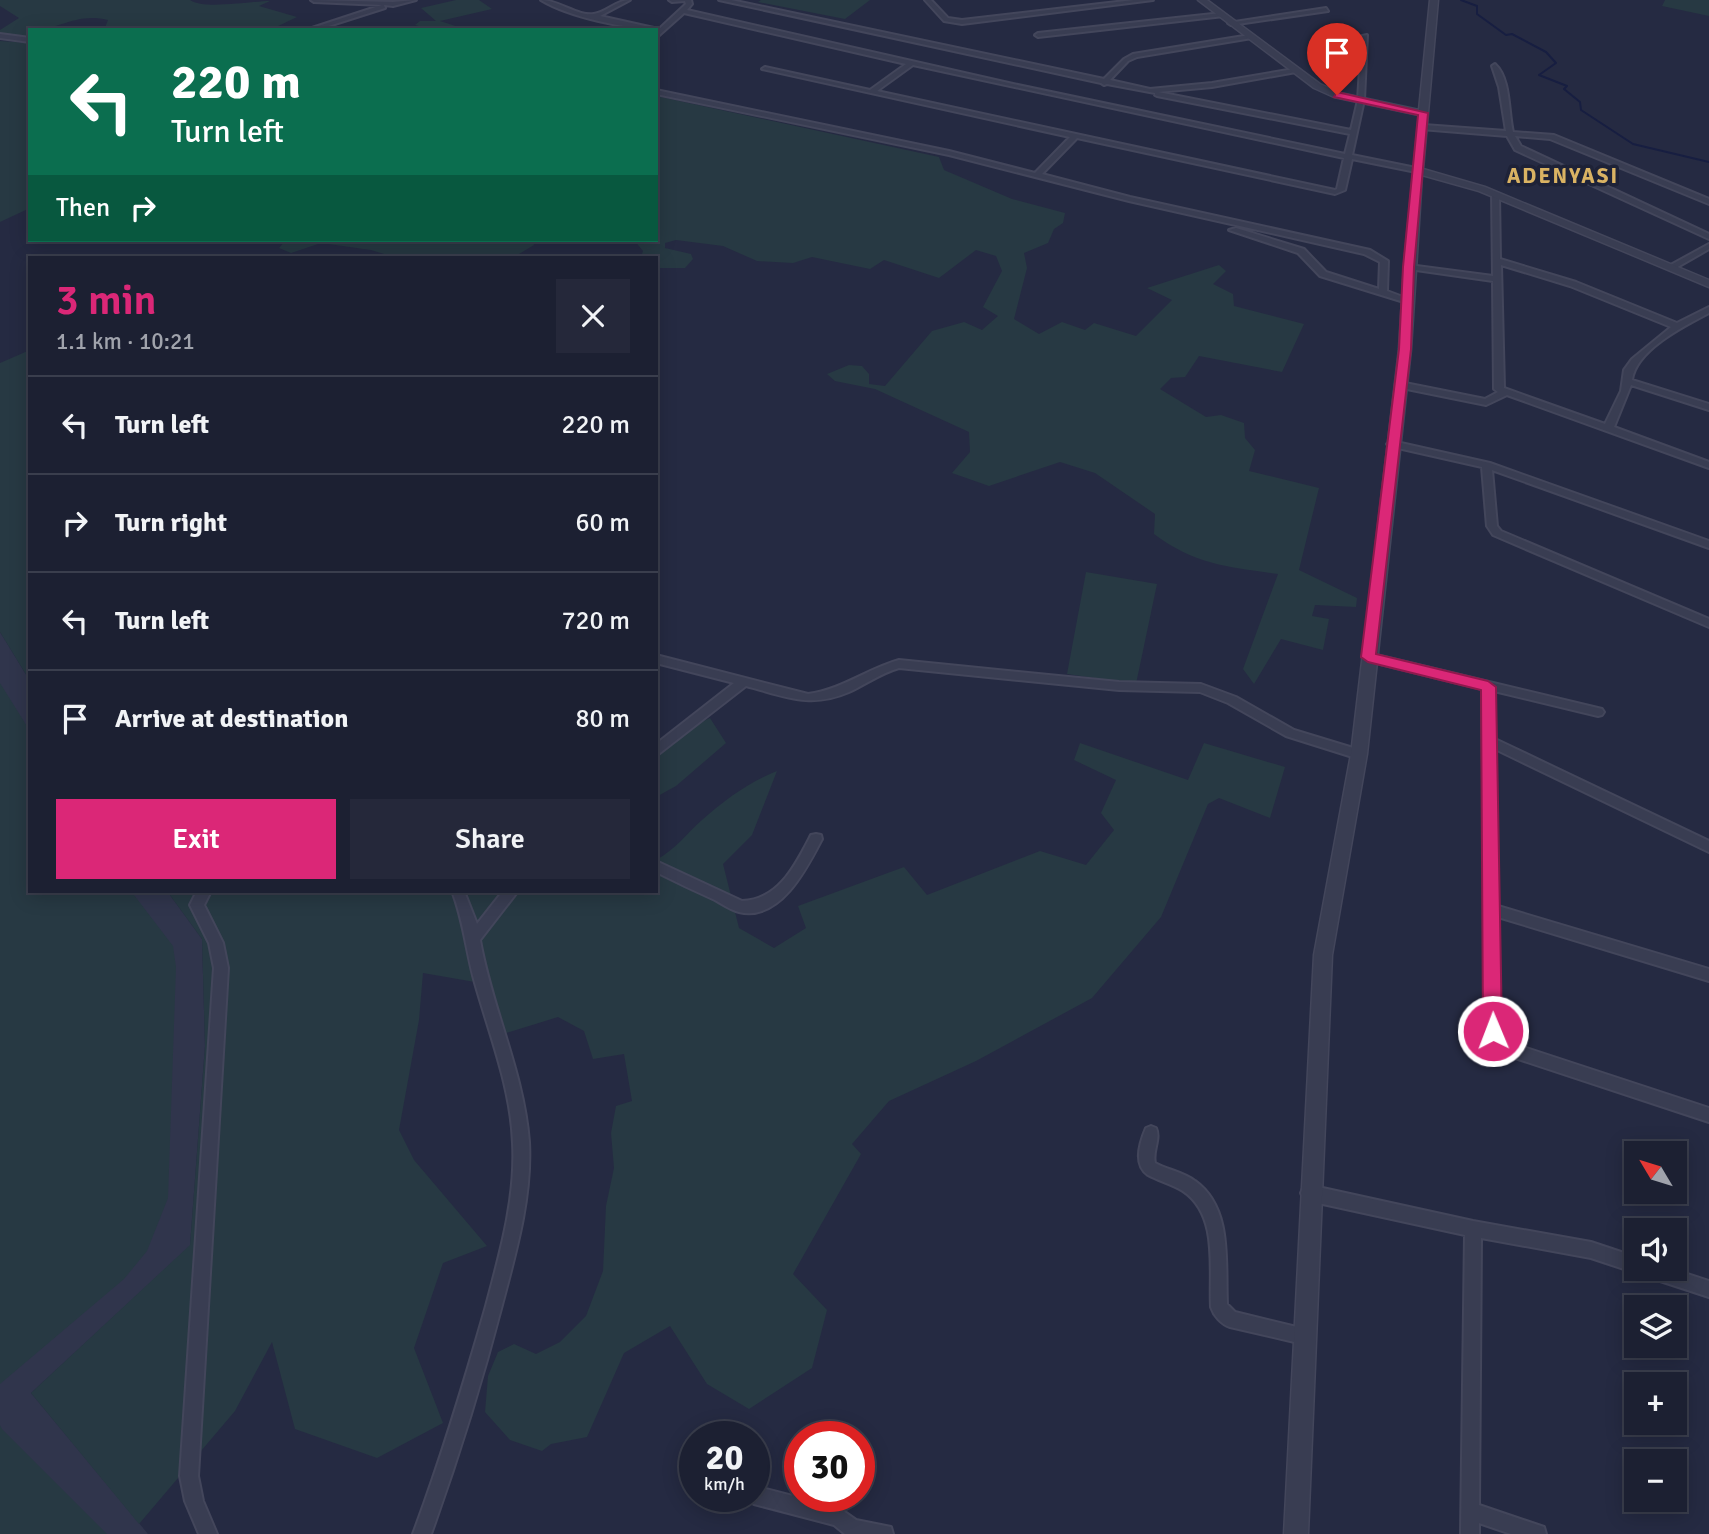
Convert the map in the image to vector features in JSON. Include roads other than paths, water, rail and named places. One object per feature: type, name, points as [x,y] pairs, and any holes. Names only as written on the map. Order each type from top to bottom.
[{"type":"street","points":[[314,0],[393,4]]},
{"type":"street","points":[[315,28],[413,0]]},
{"type":"street","points":[[544,0],[642,28]]},
{"type":"street","points":[[595,16],[627,0]]},
{"type":"street","points":[[658,31],[689,4],[685,0],[672,0]]},
{"type":"street","points":[[722,0],[1104,83],[1352,132]]},
{"type":"street","points":[[928,0],[946,20],[962,22],[1106,3],[1150,0]]},
{"type":"street","points":[[1202,0],[1294,71],[1327,91],[1424,120],[1510,134],[1551,137],[1709,202]]},
{"type":"street","points":[[1296,1534],[1303,1336],[1323,955],[1359,754],[1400,385],[1434,0]]},
{"type":"street","points":[[1231,23],[1326,10]]},
{"type":"street","points":[[684,11],[1418,172],[1495,194],[1709,284]]},
{"type":"street","points":[[1038,35],[1222,15]]},
{"type":"street","points":[[0,36],[28,40]]},
{"type":"street","points":[[765,69],[1327,192],[1341,190],[1360,100],[1365,36]]},
{"type":"street","points":[[1104,83],[1126,60],[1135,55],[1250,37]]},
{"type":"street","points":[[873,91],[913,62]]},
{"type":"street","points":[[1495,66],[1504,85],[1510,134],[1518,148],[1709,237]]},
{"type":"street","points":[[1128,110],[1146,91],[1212,85],[1294,71]]},
{"type":"street","points":[[658,92],[950,153],[1367,252],[1384,261],[1383,293]]},
{"type":"street","points":[[1037,175],[1074,138]]},
{"type":"street","points":[[1495,194],[1498,384],[1504,392],[1709,465]]},
{"type":"street","points":[[1233,230],[1301,251],[1323,274],[1407,300]]},
{"type":"street","points":[[1671,267],[1709,246]]},
{"type":"street","points":[[1497,261],[1573,284],[1677,326]]},
{"type":"street","points":[[1409,267],[1498,279]]},
{"type":"street","points":[[1608,429],[1626,391],[1636,359],[1677,326],[1709,310]]},
{"type":"street","points":[[1698,316],[1709,321]]},
{"type":"street","points":[[1627,381],[1709,407]]},
{"type":"street","points":[[1400,385],[1486,402],[1504,392]]},
{"type":"street","points":[[1392,444],[1487,465],[1709,545]]},
{"type":"street","points":[[1487,465],[1492,526],[1497,533],[1709,623]]},
{"type":"street","points":[[1368,657],[1598,712]]},
{"type":"street","points":[[658,660],[800,698],[831,696],[887,666],[899,664],[1119,686],[1191,687],[1232,700],[1290,733],[1359,754]]},
{"type":"street","points":[[658,749],[744,682]]},
{"type":"street","points":[[1488,687],[1493,1031],[1497,1041],[1506,1048],[1709,1115]]},
{"type":"street","points":[[1490,742],[1709,847]]},
{"type":"street","points":[[658,867],[741,907],[753,909],[766,904],[797,875],[816,839]]},
{"type":"street","points":[[203,893],[197,905],[216,943],[221,968],[212,1153],[198,1301],[189,1476],[194,1501],[208,1534]]},
{"type":"street","points":[[422,1534],[454,1447],[477,1370],[515,1223],[520,1178],[521,1142],[507,1067],[478,969],[474,938],[459,893]]},
{"type":"street","points":[[474,938],[509,893]]},
{"type":"street","points":[[1492,910],[1709,975]]},
{"type":"street","points":[[1151,1133],[1146,1157],[1148,1167],[1191,1186],[1210,1208],[1216,1227],[1219,1307],[1230,1320],[1303,1336]]},
{"type":"street","points":[[1310,1193],[1473,1229],[1591,1250],[1624,1261]]},
{"type":"street","points":[[1470,1534],[1473,1229]]},
{"type":"street","points":[[1685,1281],[1709,1289]]},
{"type":"street","points":[[770,1499],[839,1517],[851,1531],[884,1534]]},
{"type":"street","points":[[1471,1511],[1537,1534]]},
{"type":"waterway","points":[[1461,0],[1477,6],[1477,14],[1506,35],[1512,34],[1546,52],[1556,63],[1539,75],[1567,86],[1564,89],[1580,102],[1581,110],[1633,144],[1709,162]]},
{"type":"district","name":"ADENYASI","points":[[1563,176]]}]
